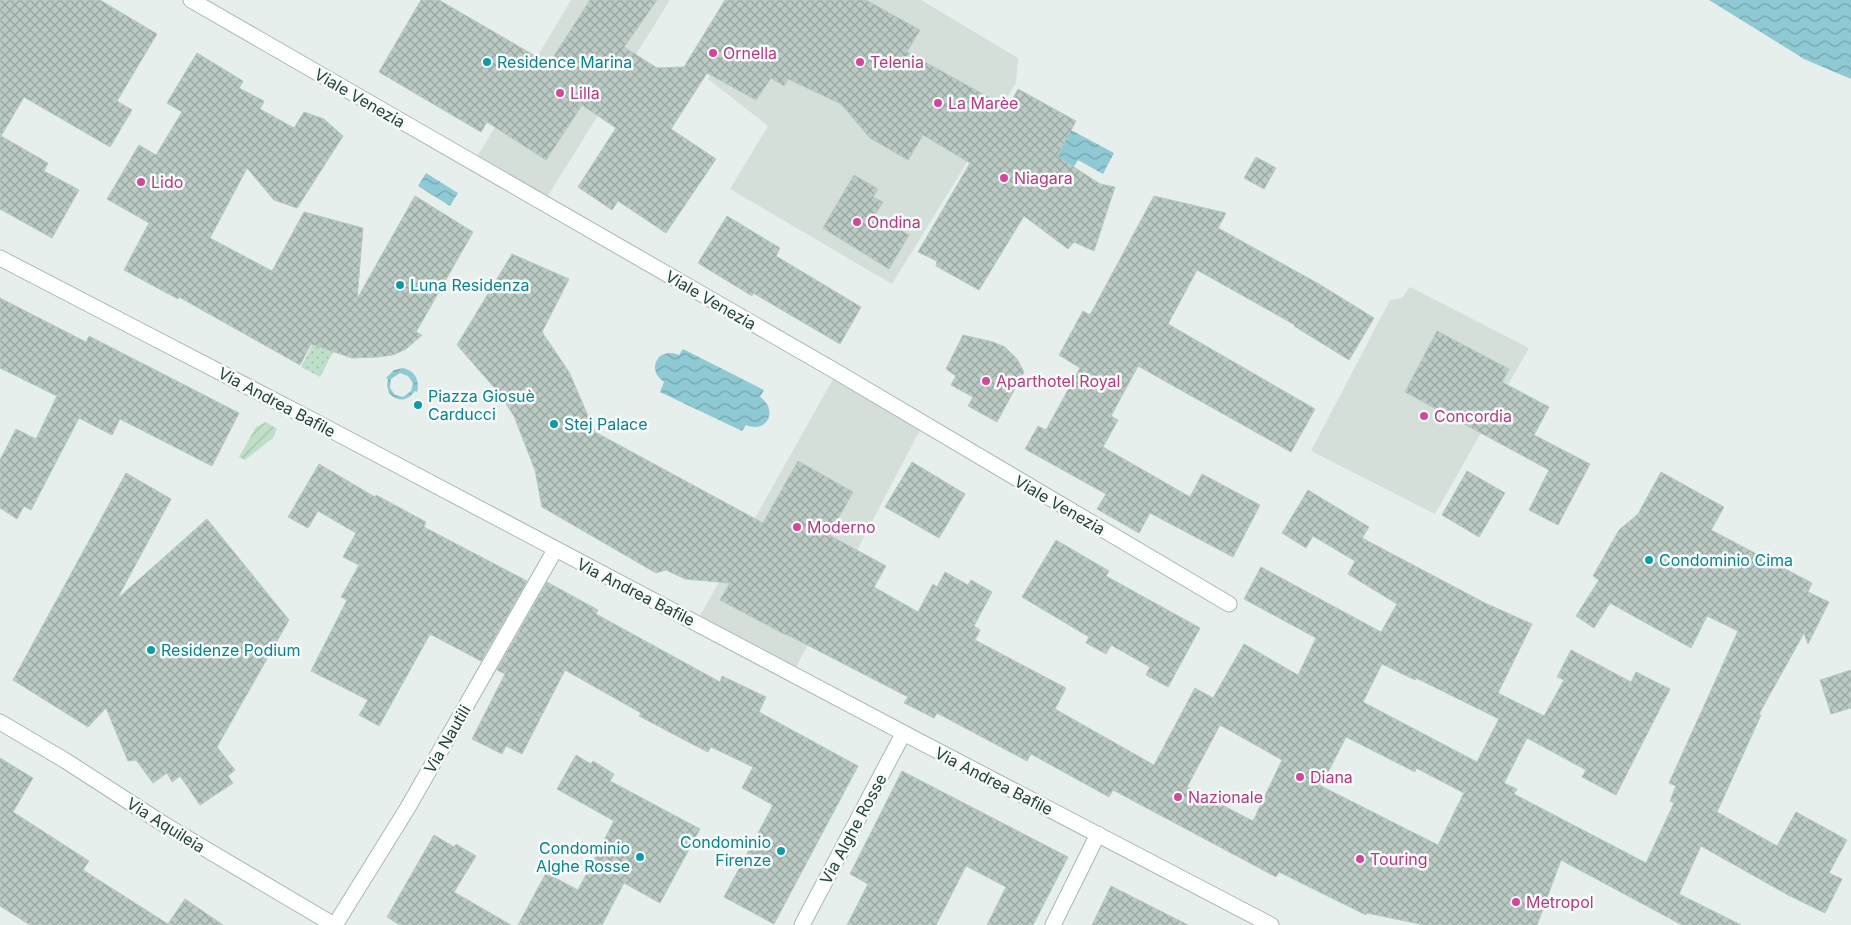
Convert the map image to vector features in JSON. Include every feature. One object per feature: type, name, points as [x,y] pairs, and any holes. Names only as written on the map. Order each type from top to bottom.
[{"type":"street","name":"Viale Venezia","points":[[191,0],[837,372],[1229,604]]},
{"type":"street","name":"Via Andrea Bafile","points":[[0,258],[298,413],[555,550],[629,587],[903,734],[1271,925]]},
{"type":"street","name":"Via Nautili","points":[[334,925],[407,809],[555,550]]},
{"type":"street","name":"Via Aquileia","points":[[0,722],[66,761],[165,825],[334,925]]},
{"type":"street","name":"Via Alghe Rosse","points":[[802,925],[903,734]]},
{"type":"street","points":[[1053,925],[1098,834]]},
{"type":"shaded area","points":[[571,0],[670,0],[544,202],[474,162]]},
{"type":"shaded area","points":[[754,0],[921,0],[1018,58],[1016,83],[892,284],[730,189],[768,126],[708,79]]},
{"type":"shaded area","points":[[1410,287],[1529,348],[1435,514],[1311,451],[1390,300],[1402,298]]},
{"type":"shaded area","points":[[837,372],[923,424],[792,675],[696,623]]},
{"type":"green space","points":[[314,342],[333,352],[320,377],[301,367]]},
{"type":"green space","points":[[266,422],[277,429],[273,438],[245,460],[239,457],[256,427]]},
{"type":"water","points":[[1709,0],[1851,0],[1851,79],[1804,59]]},
{"type":"water","points":[[1071,130],[1114,153],[1103,174],[1078,160],[1071,171],[1053,162]]},
{"type":"water","points":[[426,173],[458,193],[450,206],[418,186]]},
{"type":"water","points":[[683,349],[764,390],[760,397],[769,408],[768,419],[765,424],[753,427],[746,425],[742,431],[660,392],[664,382],[658,377],[656,371],[655,365],[657,360],[660,356],[666,354],[679,355]]},
{"type":"water","points":[[403,368],[411,371],[417,380],[417,392],[415,391],[412,395],[402,400],[392,396],[389,393],[388,379],[386,378],[394,370]],"holes":[[[400,373],[408,376],[413,383],[411,391],[403,397],[395,395],[390,388],[391,379]]]},
{"type":"building","points":[[0,0],[100,0],[157,34],[117,101],[132,110],[110,147],[24,97],[1,136],[48,163],[44,171],[79,190],[52,238],[0,209]]},
{"type":"building","points":[[421,0],[439,0],[549,64],[590,0],[657,0],[624,47],[657,68],[684,67],[725,0],[866,0],[920,30],[907,52],[1008,108],[1018,89],[1076,121],[1057,156],[1100,184],[1115,187],[1094,251],[1074,242],[1068,249],[1024,216],[979,290],[936,266],[937,261],[918,252],[970,163],[923,135],[908,160],[870,138],[841,104],[788,79],[784,86],[771,78],[756,100],[707,73],[671,129],[716,159],[666,233],[618,201],[612,210],[578,187],[616,128],[582,105],[546,160],[487,122],[481,132],[379,72]]},
{"type":"building","points":[[197,53],[243,81],[239,88],[264,101],[260,109],[294,128],[304,112],[324,119],[343,136],[297,208],[274,200],[247,168],[210,238],[272,271],[304,212],[363,228],[357,299],[415,196],[473,232],[416,332],[422,335],[406,349],[393,355],[352,358],[311,344],[300,365],[179,297],[178,299],[124,270],[149,223],[107,199],[139,145],[156,155],[182,112],[167,103]]},
{"type":"building","points":[[1256,157],[1276,168],[1264,189],[1244,178]]},
{"type":"building","name":"Ondina","points":[[854,175],[878,189],[873,197],[883,202],[875,215],[909,235],[889,269],[823,228]]},
{"type":"building","points":[[1154,196],[1226,213],[1218,228],[1319,284],[1374,318],[1349,360],[1295,325],[1197,270],[1168,324],[1315,409],[1291,452],[1138,366],[1111,416],[1118,420],[1103,447],[1190,497],[1202,474],[1260,505],[1233,557],[1150,513],[1139,533],[1097,509],[1106,494],[1025,449],[1038,426],[1046,430],[1080,368],[1059,355],[1083,311],[1090,315]]},
{"type":"building","points":[[727,216],[780,248],[776,256],[861,307],[840,344],[753,293],[752,296],[698,263]]},
{"type":"building","points":[[512,254],[569,279],[542,332],[569,372],[595,432],[763,523],[798,461],[853,492],[829,535],[886,566],[874,587],[918,612],[933,584],[937,587],[945,572],[968,585],[971,580],[992,592],[974,626],[980,630],[975,640],[1066,688],[1055,709],[1154,765],[1195,688],[1213,698],[1244,644],[1298,675],[1316,638],[1244,599],[1261,567],[1381,632],[1397,604],[1348,574],[1355,561],[1313,536],[1306,548],[1282,533],[1308,490],[1369,527],[1362,538],[1485,603],[1532,624],[1498,693],[1544,716],[1564,680],[1557,677],[1571,650],[1631,682],[1636,672],[1670,689],[1616,795],[1582,777],[1586,770],[1527,738],[1504,783],[1517,789],[1514,794],[1646,863],[1674,803],[1670,801],[1676,786],[1669,783],[1738,631],[1707,616],[1691,648],[1610,603],[1594,628],[1576,616],[1599,580],[1593,576],[1619,530],[1638,514],[1661,472],[1724,507],[1711,530],[1812,583],[1808,592],[1829,602],[1808,644],[1804,633],[1759,714],[1761,715],[1717,812],[1777,846],[1796,812],[1847,840],[1829,873],[1842,879],[1825,913],[1788,895],[1701,846],[1679,894],[1741,925],[1682,925],[1561,860],[1537,925],[1424,925],[1367,913],[1366,915],[1279,872],[1276,877],[1113,790],[1109,797],[1031,754],[1027,761],[937,713],[934,718],[904,703],[908,697],[720,600],[730,583],[685,579],[666,570],[656,573],[542,507],[535,470],[514,416],[499,393],[457,345]],"holes":[[[1382,664],[1415,680],[1416,678],[1499,719],[1477,762],[1363,702]],[[1220,725],[1282,760],[1253,821],[1187,787]],[[1346,737],[1415,772],[1416,768],[1464,793],[1438,845],[1321,786]]]},
{"type":"building","points":[[0,298],[86,342],[89,336],[239,413],[212,466],[120,419],[112,435],[79,418],[31,510],[24,506],[17,519],[0,508],[0,460],[16,429],[36,439],[57,396],[0,368]]},
{"type":"building","points":[[1437,331],[1509,369],[1502,382],[1549,407],[1534,435],[1590,464],[1558,525],[1529,510],[1549,470],[1405,392]]},
{"type":"building","name":"Aparthotel Royal","points":[[963,335],[993,342],[1005,347],[1017,359],[1024,372],[997,422],[968,406],[973,397],[951,385],[956,376],[946,369]]},
{"type":"building","points":[[912,462],[965,494],[939,538],[885,507]]},
{"type":"building","points":[[319,464],[375,497],[376,495],[426,522],[424,527],[527,581],[481,661],[430,634],[379,726],[359,715],[368,700],[311,671],[347,600],[341,597],[359,565],[343,557],[356,533],[318,511],[308,528],[288,517]]},
{"type":"building","points":[[1467,471],[1505,493],[1479,537],[1442,515]]},
{"type":"building","name":"Residenze Podium","points":[[126,473],[171,499],[117,599],[207,519],[289,620],[217,747],[235,770],[228,776],[233,783],[200,805],[180,776],[172,782],[167,773],[153,783],[136,760],[128,761],[106,708],[88,727],[13,680]]},
{"type":"building","points":[[1056,540],[1109,571],[1106,576],[1200,628],[1168,687],[1146,675],[1150,667],[1111,645],[1106,654],[1086,643],[1089,637],[1022,597]]},
{"type":"building","points":[[547,582],[598,610],[596,614],[720,682],[722,676],[766,697],[759,712],[858,766],[774,924],[724,897],[773,805],[742,788],[753,767],[711,747],[708,752],[694,745],[639,716],[641,713],[565,670],[522,754],[506,746],[502,754],[472,739],[505,674],[497,670]]},
{"type":"building","points":[[1851,670],[1851,708],[1831,714],[1820,680]]},
{"type":"building","name":"Condominio Alghe Rosse","points":[[576,755],[591,764],[593,761],[614,774],[610,781],[700,829],[660,903],[624,883],[602,925],[518,925],[546,873],[578,890],[614,821],[557,789]]},
{"type":"building","points":[[0,758],[33,778],[13,812],[89,861],[83,870],[168,924],[185,899],[223,925],[30,925],[0,906]]},
{"type":"building","points":[[902,771],[1068,857],[1033,925],[987,925],[1006,887],[966,866],[936,925],[847,925],[868,884],[850,874]]},
{"type":"building","points":[[434,835],[454,847],[456,844],[476,856],[454,892],[511,925],[400,925],[387,917]]},
{"type":"building","points":[[1111,886],[1188,925],[1092,925]]},
{"type":"place","name":"Ornella","points":[[713,53]]},
{"type":"place","name":"Residence Marina","points":[[487,62]]},
{"type":"place","name":"Telenia","points":[[860,62]]},
{"type":"place","name":"Lilla","points":[[560,93]]},
{"type":"place","name":"La Marèe","points":[[938,103]]},
{"type":"place","name":"Niagara","points":[[1004,178]]},
{"type":"place","name":"Lido","points":[[141,182]]},
{"type":"place","name":"Ondina","points":[[857,222]]},
{"type":"place","name":"Luna Residenza","points":[[400,285]]},
{"type":"place","name":"Aparthotel Royal","points":[[986,381]]},
{"type":"place","name":"Piazza Giosuè Carducci","points":[[418,405]]},
{"type":"place","name":"Concordia","points":[[1424,416]]},
{"type":"place","name":"Stej Palace","points":[[554,424]]},
{"type":"place","name":"Moderno","points":[[797,527]]},
{"type":"place","name":"Condominio Cima","points":[[1649,560]]},
{"type":"place","name":"Residenze Podium","points":[[151,650]]},
{"type":"place","name":"Diana","points":[[1300,777]]},
{"type":"place","name":"Nazionale","points":[[1178,797]]},
{"type":"place","name":"Condominio Firenze","points":[[781,851]]},
{"type":"place","name":"Condominio Alghe Rosse","points":[[640,857]]},
{"type":"place","name":"Touring","points":[[1360,859]]},
{"type":"place","name":"Metropol","points":[[1516,902]]}]
